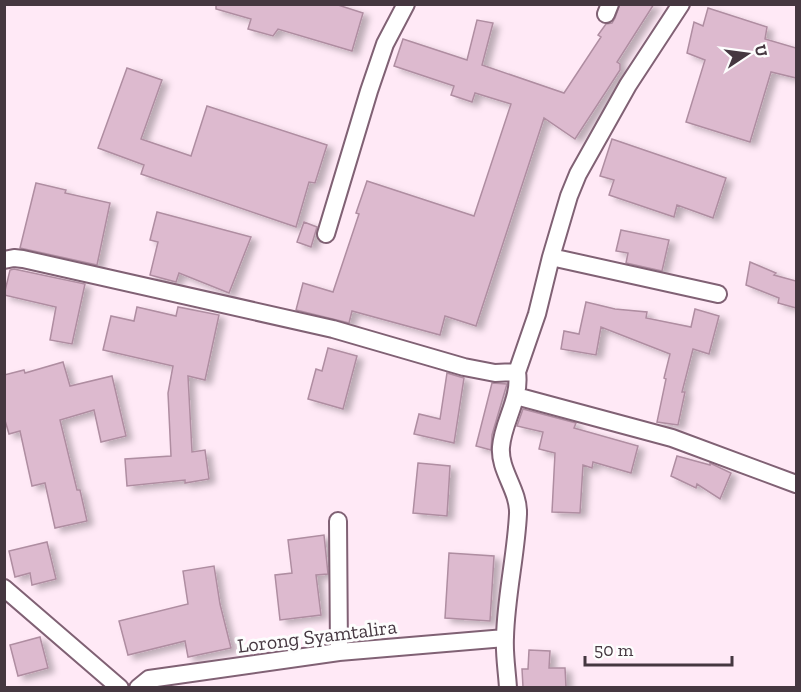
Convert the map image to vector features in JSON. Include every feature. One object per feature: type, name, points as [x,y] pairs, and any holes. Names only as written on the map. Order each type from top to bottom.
[{"type":"street","points":[[326,234],[385,44],[406,4]]},
{"type":"street","points":[[508,687],[505,638],[518,513],[513,490],[503,465],[501,447],[518,386],[516,372],[537,314],[551,257],[578,174],[628,85],[681,4]]},
{"type":"street","points":[[551,257],[718,294]]},
{"type":"street","points":[[4,260],[23,259],[322,327],[464,367],[495,373],[516,372]]},
{"type":"street","points":[[516,396],[672,438],[796,484]]},
{"type":"street","points":[[338,521],[339,652]]},
{"type":"street","points":[[4,588],[120,687]]},
{"type":"street","name":"Lorong Syamtalira","points":[[138,687],[149,680],[339,652],[505,638]]},
{"type":"building","points":[[216,4],[335,4],[363,13],[352,51],[278,29],[273,36],[248,29],[251,19],[216,9]]},
{"type":"building","points":[[620,4],[654,4],[617,62],[620,64],[620,70],[575,139],[544,118],[476,326],[445,316],[440,335],[352,311],[349,323],[296,310],[303,283],[333,292],[359,214],[356,213],[367,181],[474,216],[511,104],[475,93],[472,102],[451,95],[454,86],[394,66],[403,39],[467,60],[477,20],[493,23],[482,65],[564,93],[601,37],[598,35],[606,24],[612,23]]},
{"type":"building","points":[[708,8],[767,27],[765,39],[796,48],[796,78],[771,72],[750,142],[686,122],[705,60],[687,53],[694,22],[703,26]]},
{"type":"building","points":[[127,68],[162,80],[141,139],[191,156],[207,106],[327,145],[315,183],[309,182],[296,227],[141,174],[144,165],[98,148]]},
{"type":"building","points":[[612,139],[726,178],[713,218],[677,205],[674,217],[609,195],[614,180],[600,176]]},
{"type":"building","points":[[36,183],[66,190],[65,193],[110,203],[97,265],[20,248]]},
{"type":"building","points":[[157,212],[251,237],[229,293],[179,273],[176,282],[150,275],[158,242],[150,240]]},
{"type":"building","points":[[304,222],[317,227],[311,247],[297,242]]},
{"type":"building","points":[[621,230],[669,240],[662,271],[626,263],[628,253],[616,251]]},
{"type":"building","points":[[750,262],[776,273],[774,275],[796,281],[796,308],[778,303],[779,298],[746,285]]},
{"type":"building","points":[[10,270],[85,284],[72,344],[50,340],[56,307],[4,295]]},
{"type":"building","points":[[586,302],[615,309],[647,312],[646,318],[691,327],[695,309],[719,316],[709,354],[693,349],[682,392],[685,392],[678,425],[657,422],[670,354],[601,327],[596,355],[561,349],[564,331],[579,334]]},
{"type":"building","points":[[137,307],[176,316],[178,307],[219,315],[205,380],[188,376],[192,452],[205,450],[209,479],[185,483],[185,480],[127,486],[125,459],[171,456],[168,393],[173,366],[103,350],[111,316],[134,321]]},
{"type":"building","points":[[328,348],[357,356],[343,409],[308,399],[316,369],[322,371]]},
{"type":"building","points":[[63,362],[70,386],[112,376],[126,436],[101,442],[94,410],[60,420],[87,521],[55,528],[45,483],[32,486],[20,431],[9,434],[4,417],[4,375],[24,370],[25,373]]},
{"type":"building","points":[[447,373],[464,378],[454,443],[414,434],[419,414],[440,419]]},
{"type":"building","points":[[492,383],[507,384],[492,435],[491,450],[476,446]]},
{"type":"building","points":[[523,409],[576,423],[574,428],[638,446],[631,473],[593,462],[592,468],[583,465],[580,513],[552,512],[555,453],[539,449],[543,432],[517,426]]},
{"type":"building","points":[[677,456],[710,465],[710,463],[731,473],[720,499],[697,484],[696,488],[671,476]]},
{"type":"building","points":[[418,463],[450,466],[447,516],[413,513]]},
{"type":"building","points":[[324,535],[328,574],[316,575],[321,615],[280,620],[275,575],[292,573],[288,540]]},
{"type":"building","points":[[47,542],[56,579],[32,585],[30,573],[15,577],[9,551]]},
{"type":"building","points":[[449,553],[494,556],[490,621],[445,618]]},
{"type":"building","points":[[214,566],[220,604],[231,648],[188,657],[185,641],[128,655],[119,621],[188,604],[183,571]]},
{"type":"building","points":[[40,637],[48,668],[18,676],[10,645]]},
{"type":"building","points":[[529,650],[550,651],[549,668],[565,668],[566,687],[523,687],[522,669],[528,669]]}]
